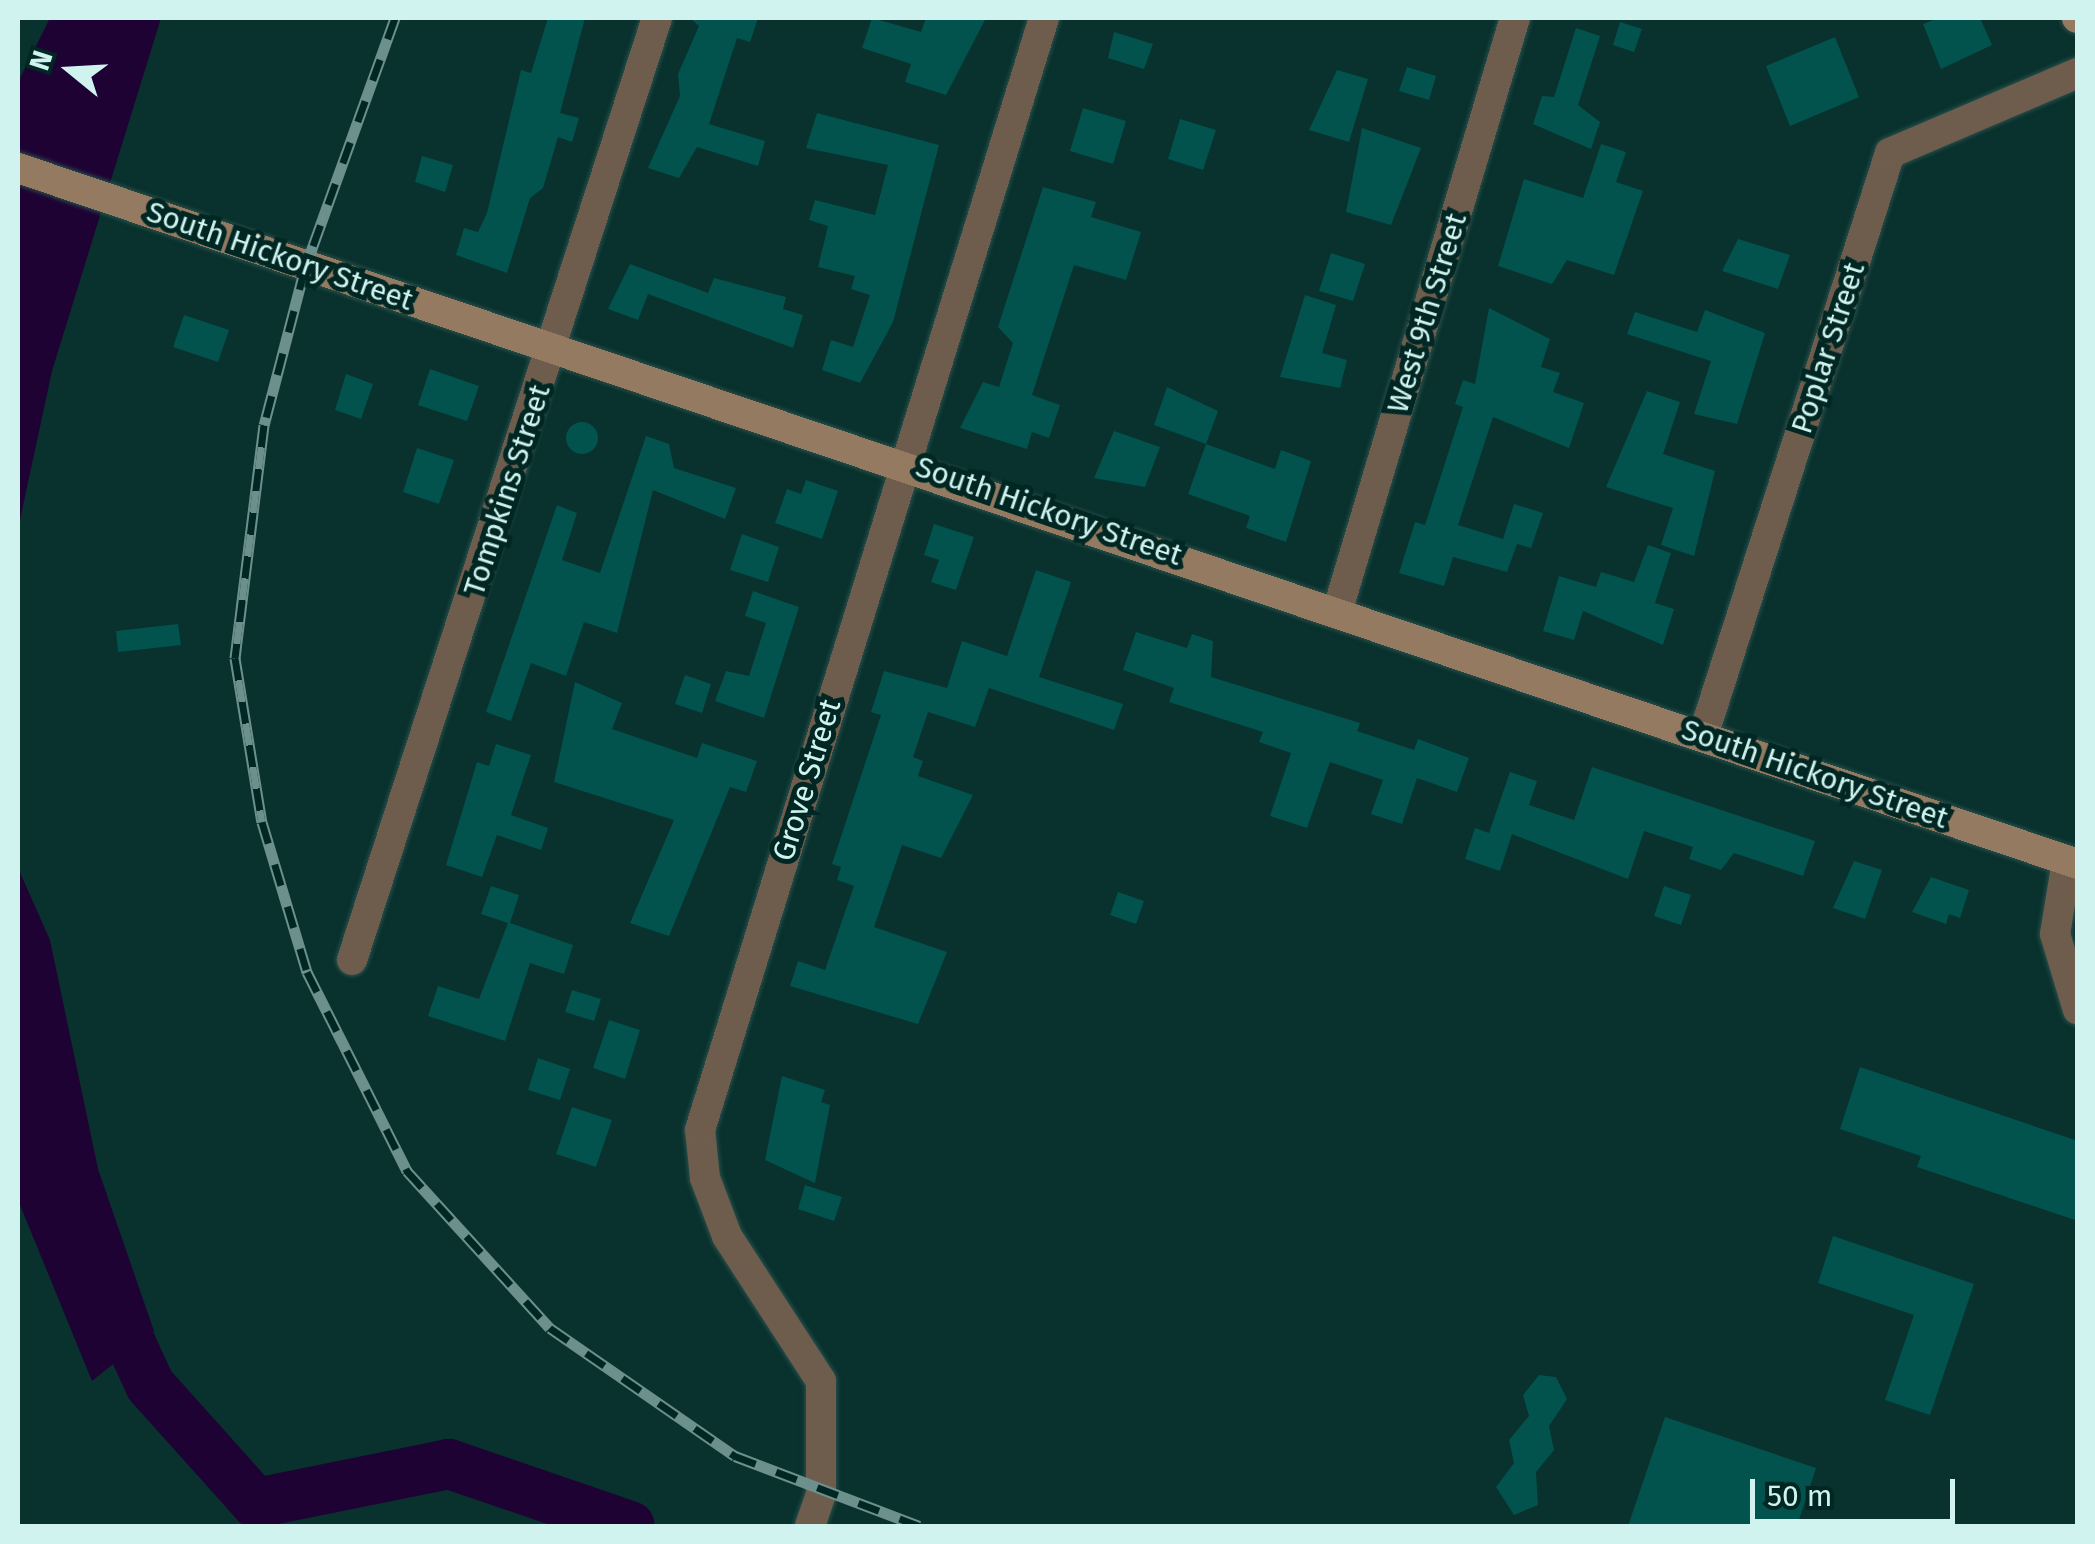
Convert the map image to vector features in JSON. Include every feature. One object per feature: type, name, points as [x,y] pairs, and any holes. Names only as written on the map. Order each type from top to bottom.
[{"type":"street","name":"Tompkins Street","points":[[352,960],[554,347],[657,18]]},
{"type":"street","name":"Grove Street","points":[[813,1519],[821,1381],[727,1236],[705,1178],[700,1130],[1044,18]]},
{"type":"street","name":"West 9th Street","points":[[1338,610],[1515,18]]},
{"type":"street","name":"Poplar Street","points":[[1704,736],[1890,153],[2078,73]]},
{"type":"street","name":"South Hickory Street","points":[[18,168],[906,462],[2072,862]]},
{"type":"street","points":[[2072,862],[2055,934],[2078,1010]]},
{"type":"shaded area","points":[[50,18],[161,18],[52,371],[18,529],[18,82]]},
{"type":"shaded area","points":[[18,868],[50,940],[98,1169],[154,1331],[92,1381],[18,1200]]},
{"type":"building","points":[[548,18],[585,18],[560,113],[579,118],[572,142],[558,137],[543,188],[530,198],[507,273],[456,255],[464,228],[478,232],[487,213],[521,70],[531,73]]},
{"type":"building","points":[[690,18],[758,18],[750,42],[737,38],[709,124],[765,141],[758,166],[697,147],[679,178],[648,168],[680,96],[678,74],[699,26]]},
{"type":"building","points":[[872,18],[921,32],[926,18],[986,18],[946,95],[905,82],[911,64],[862,48]]},
{"type":"building","points":[[1938,18],[1980,18],[1992,45],[1941,69],[1923,24]]},
{"type":"building","points":[[1620,22],[1642,29],[1634,52],[1613,45]]},
{"type":"building","points":[[1576,28],[1600,36],[1578,105],[1600,122],[1591,149],[1533,124],[1542,96],[1554,97]]},
{"type":"building","points":[[1114,32],[1153,44],[1144,69],[1108,58]]},
{"type":"building","points":[[1835,37],[1859,97],[1790,126],[1766,66]]},
{"type":"building","points":[[1407,67],[1436,76],[1429,100],[1399,91]]},
{"type":"building","points":[[1337,70],[1368,79],[1349,142],[1309,130]]},
{"type":"building","points":[[1083,108],[1126,121],[1113,164],[1070,151]]},
{"type":"building","points":[[817,113],[939,145],[893,322],[860,383],[822,370],[831,340],[853,347],[870,295],[851,289],[855,276],[818,267],[828,226],[809,220],[815,200],[875,215],[888,165],[806,148]]},
{"type":"building","points":[[1180,119],[1216,130],[1203,170],[1168,159]]},
{"type":"building","points":[[1362,128],[1421,148],[1391,225],[1346,212]]},
{"type":"building","points":[[1601,144],[1626,152],[1616,182],[1643,191],[1614,275],[1567,260],[1552,284],[1498,266],[1524,179],[1583,198]]},
{"type":"building","points":[[422,156],[453,165],[445,192],[415,182]]},
{"type":"building","points":[[1043,187],[1096,202],[1091,217],[1141,232],[1126,280],[1074,265],[1032,395],[1060,405],[1049,438],[1032,432],[1027,449],[960,428],[983,382],[999,387],[1013,343],[998,327]]},
{"type":"building","points":[[1738,239],[1790,255],[1778,289],[1722,271]]},
{"type":"building","points":[[1331,253],[1365,264],[1353,301],[1319,291]]},
{"type":"building","points":[[630,264],[708,293],[714,278],[786,297],[783,309],[803,315],[793,348],[648,294],[638,320],[608,309]]},
{"type":"building","points":[[1305,295],[1336,305],[1322,353],[1347,360],[1340,388],[1280,377]]},
{"type":"building","points":[[1489,308],[1550,339],[1541,367],[1560,373],[1553,392],[1584,403],[1569,448],[1493,417],[1458,525],[1503,539],[1514,504],[1543,513],[1531,548],[1517,544],[1507,572],[1453,557],[1444,586],[1399,573],[1415,522],[1425,525],[1463,407],[1455,404],[1463,380],[1475,384]]},
{"type":"building","points":[[1705,310],[1765,333],[1737,424],[1694,414],[1711,361],[1627,334],[1635,312],[1697,332]]},
{"type":"building","points":[[184,315],[229,330],[218,362],[173,347]]},
{"type":"building","points":[[430,369],[479,386],[467,421],[418,405]]},
{"type":"building","points":[[346,374],[373,384],[361,419],[335,410]]},
{"type":"building","points":[[1167,387],[1218,411],[1206,444],[1154,425]]},
{"type":"building","points":[[1647,391],[1680,402],[1663,454],[1715,471],[1694,556],[1661,545],[1673,508],[1606,487]]},
{"type":"building","points":[[582,422],[593,427],[598,438],[593,449],[582,454],[571,449],[566,438],[571,427]]},
{"type":"building","points":[[1114,431],[1160,447],[1145,487],[1094,478]]},
{"type":"building","points":[[646,436],[669,444],[674,468],[736,488],[725,519],[653,490],[617,633],[584,622],[566,676],[531,663],[511,721],[486,712],[557,505],[577,513],[562,560],[600,573]]},
{"type":"building","points":[[1206,444],[1275,469],[1281,450],[1311,461],[1286,542],[1246,528],[1250,516],[1188,494]]},
{"type":"building","points":[[417,448],[454,460],[439,504],[403,492]]},
{"type":"building","points":[[806,480],[838,491],[822,539],[775,523],[787,489],[801,494]]},
{"type":"building","points":[[934,524],[974,537],[956,590],[931,582],[939,560],[924,555]]},
{"type":"building","points":[[742,534],[779,547],[768,582],[730,570]]},
{"type":"building","points":[[1648,545],[1671,553],[1655,603],[1674,609],[1663,645],[1583,611],[1574,640],[1543,631],[1559,576],[1596,587],[1601,572],[1634,582]]},
{"type":"building","points":[[1036,570],[1071,582],[1039,677],[1123,704],[1114,730],[989,688],[975,727],[928,712],[913,757],[923,761],[918,776],[973,795],[941,858],[902,845],[874,927],[947,952],[918,1024],[790,986],[798,961],[825,970],[854,886],[837,880],[841,867],[832,864],[881,715],[871,712],[884,671],[947,688],[962,641],[1007,656]]},
{"type":"building","points":[[753,591],[799,607],[764,718],[715,701],[726,671],[749,676],[766,623],[745,616]]},
{"type":"building","points":[[178,624],[181,645],[118,652],[116,631]]},
{"type":"building","points":[[1136,632],[1187,648],[1192,634],[1213,641],[1211,677],[1360,723],[1357,731],[1414,750],[1418,739],[1469,758],[1457,792],[1417,778],[1402,824],[1371,814],[1383,780],[1330,762],[1307,828],[1270,816],[1291,753],[1259,742],[1263,732],[1169,702],[1174,688],[1123,670]]},
{"type":"building","points":[[685,675],[711,684],[702,713],[675,704]]},
{"type":"building","points":[[575,682],[622,703],[612,729],[697,758],[702,743],[757,761],[746,792],[730,787],[669,936],[630,923],[674,820],[554,782]]},
{"type":"building","points":[[496,744],[531,755],[511,815],[548,828],[541,850],[497,835],[482,877],[446,865],[477,762],[489,766]]},
{"type":"building","points":[[1592,767],[1815,841],[1803,876],[1734,853],[1721,870],[1689,859],[1693,847],[1644,831],[1628,879],[1512,834],[1500,871],[1465,859],[1475,828],[1489,833],[1510,772],[1537,781],[1529,805],[1574,820]]},
{"type":"building","points":[[1854,861],[1882,870],[1865,919],[1833,908]]},
{"type":"building","points":[[1931,877],[1969,890],[1960,918],[1949,914],[1946,924],[1912,912]]},
{"type":"building","points":[[491,886],[519,895],[510,923],[573,945],[564,974],[530,963],[505,1041],[428,1016],[438,986],[479,999],[508,923],[481,914]]},
{"type":"building","points":[[1664,886],[1691,895],[1681,925],[1654,916]]},
{"type":"building","points":[[1118,892],[1144,901],[1136,924],[1110,915]]},
{"type":"building","points":[[572,990],[601,999],[594,1021],[565,1012]]},
{"type":"building","points":[[609,1020],[640,1030],[625,1079],[593,1068]]},
{"type":"building","points":[[538,1058],[570,1069],[560,1100],[528,1090]]},
{"type":"building","points":[[1860,1067],[2078,1141],[2078,1221],[1917,1167],[1921,1156],[1840,1129]]},
{"type":"building","points":[[782,1076],[825,1090],[821,1102],[830,1105],[815,1183],[765,1160]]},
{"type":"building","points":[[572,1107],[612,1120],[596,1167],[556,1154]]},
{"type":"building","points":[[805,1185],[842,1197],[834,1221],[798,1209]]},
{"type":"building","points":[[1833,1236],[1974,1284],[1930,1415],[1885,1400],[1914,1315],[1818,1283]]},
{"type":"building","points":[[1539,1375],[1556,1377],[1567,1399],[1549,1426],[1554,1450],[1536,1472],[1538,1505],[1514,1515],[1496,1487],[1514,1463],[1509,1440],[1529,1416],[1523,1395]]},
{"type":"building","points":[[1665,1417],[1816,1468],[1797,1526],[1628,1526]]},
{"type":"waterway","points":[[105,1287],[150,1385],[256,1503],[449,1464],[630,1526]]},
{"type":"railway","points":[[395,18],[305,268],[264,425],[235,658],[262,822],[307,972],[407,1171],[550,1328],[735,1456],[919,1526]]}]
